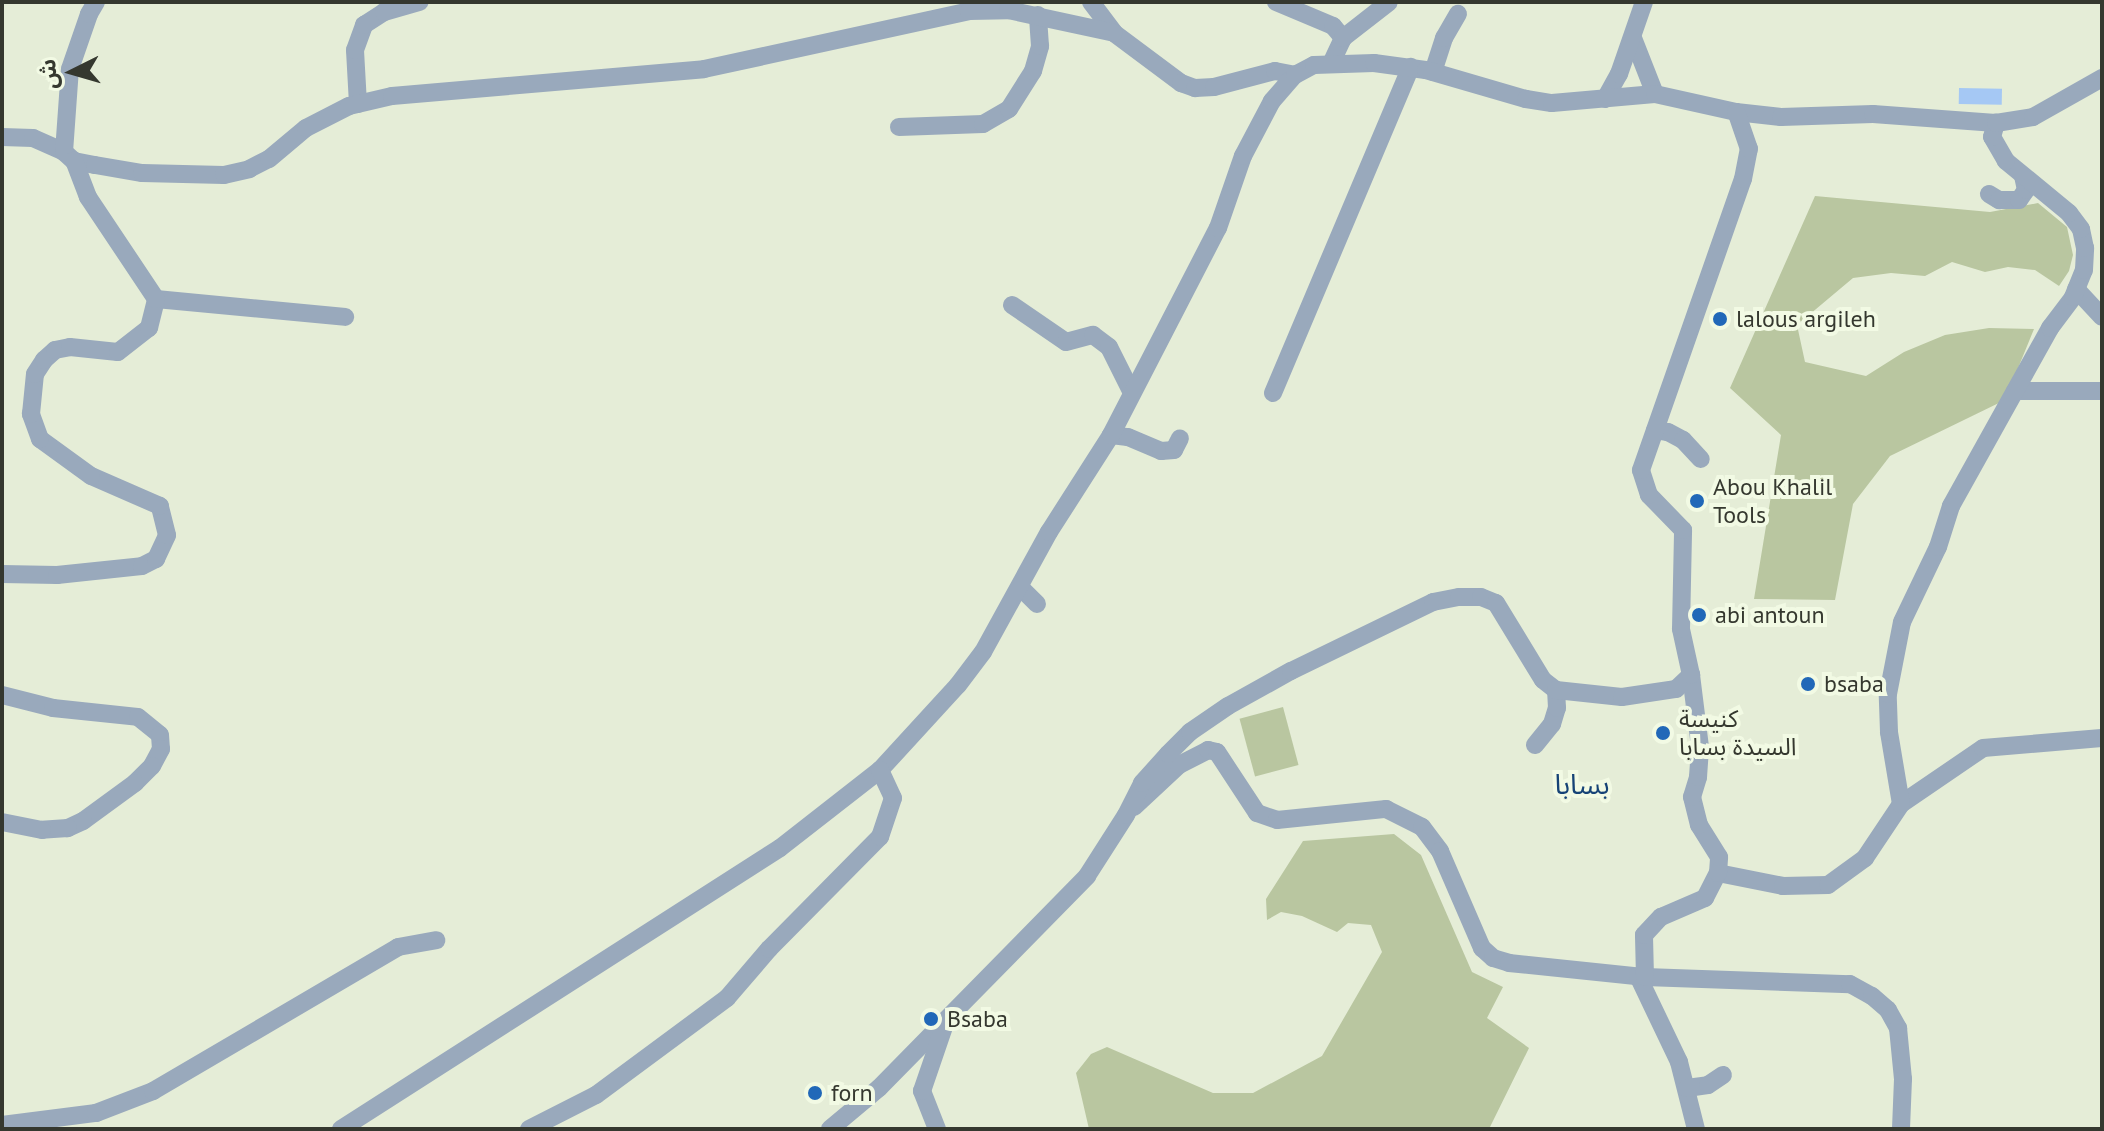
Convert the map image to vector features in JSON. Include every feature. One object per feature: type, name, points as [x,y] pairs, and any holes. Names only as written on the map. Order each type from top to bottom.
[{"type":"street","points":[[2,574],[57,575],[142,566],[156,559],[163,547],[168,526],[160,506],[91,476],[40,439],[31,414],[30,394],[35,374],[55,350],[70,347],[118,352],[136,342],[149,328],[156,299],[88,197],[69,157],[70,69],[96,2]]},
{"type":"street","points":[[358,104],[355,50],[364,25],[384,12],[420,2]]},
{"type":"street","points":[[1091,2],[1114,33],[1168,75],[1195,88],[1237,82],[1275,71],[1295,75]]},
{"type":"street","points":[[1276,2],[1333,26],[1343,38]]},
{"type":"street","points":[[1332,62],[1343,38],[1389,2]]},
{"type":"street","points":[[1605,99],[1619,74],[1644,2]]},
{"type":"street","points":[[2,137],[33,138],[69,157],[142,173],[224,175],[249,169],[269,159],[306,128],[358,104],[427,92],[654,76],[704,69],[969,11],[992,9],[1038,15],[1114,33]]},
{"type":"street","points":[[1433,72],[1444,38],[1458,14]]},
{"type":"street","points":[[899,127],[983,124],[1009,109],[1033,71],[1040,46],[1038,15]]},
{"type":"street","points":[[1633,38],[1655,94]]},
{"type":"street","points":[[341,1129],[714,894],[780,848],[880,770],[983,652],[1049,532],[1111,435],[1218,228],[1243,156],[1272,101],[1295,75],[1314,65],[1332,62],[1411,67],[1526,99],[1552,103],[1655,94],[1736,112],[1781,117],[1873,114],[1996,123],[2033,117],[2102,78]]},
{"type":"street","points":[[1273,393],[1411,67]]},
{"type":"street","points":[[1696,1129],[1679,1062],[1641,976],[1644,935],[1661,917],[1705,898],[1718,873],[1719,857],[1699,825],[1692,797],[1700,747],[1691,675],[1681,629],[1683,530],[1649,495],[1641,470],[1743,179],[1749,149],[1736,112]]},
{"type":"street","points":[[1901,804],[1889,732],[1888,694],[1902,622],[1938,547],[1951,506],[2084,270],[2085,248],[2081,229],[2069,213],[2023,176],[1997,150],[1992,137],[1996,123]]},
{"type":"street","points":[[1989,194],[1999,200],[2019,200],[2026,190],[2023,176]]},
{"type":"street","points":[[2076,289],[2102,317]]},
{"type":"street","points":[[156,299],[345,317]]},
{"type":"street","points":[[1012,305],[1066,342],[1093,335],[1109,347],[1132,393]]},
{"type":"street","points":[[2015,391],[2102,391]]},
{"type":"street","points":[[1655,430],[1683,440],[1701,459]]},
{"type":"street","points":[[1111,435],[1128,437],[1161,451],[1174,450],[1180,438]]},
{"type":"street","points":[[1020,587],[1037,604]]},
{"type":"street","points":[[830,1129],[879,1088],[1087,876],[1126,815],[1142,783],[1190,732],[1279,678],[1433,602],[1481,597],[1496,603],[1543,680],[1556,690],[1622,697],[1676,689],[1691,675]]},
{"type":"street","points":[[1535,745],[1552,724],[1557,708],[1556,690]]},
{"type":"street","points":[[2,695],[53,708],[138,717],[160,735],[161,749],[152,766],[135,783],[83,821],[68,828],[42,830],[2,822]]},
{"type":"street","points":[[1718,873],[1783,886],[1828,885],[1865,858],[1901,804],[1983,748],[2102,738]]},
{"type":"street","points":[[1126,815],[1179,765],[1208,750],[1217,752],[1257,813],[1277,820],[1386,809],[1422,827],[1440,851],[1482,948],[1493,958],[1509,963],[1641,976],[1850,984],[1872,996],[1888,1010],[1898,1028],[1903,1079],[1901,1129]]},
{"type":"street","points":[[529,1129],[596,1095],[727,998],[769,949],[880,837],[893,798],[880,770]]},
{"type":"street","points":[[2,1125],[96,1113],[153,1091],[398,947],[436,940]]},
{"type":"street","points":[[937,1129],[922,1091],[948,1018]]},
{"type":"street","points":[[1687,1088],[1708,1085],[1723,1075]]},
{"type":"green space","points":[[1815,196],[1990,212],[2038,203],[2067,227],[2073,255],[2069,271],[2059,286],[2035,270],[2008,267],[1985,272],[1952,262],[1925,276],[1891,273],[1853,278],[1797,325],[1805,362],[1866,376],[1904,352],[1945,335],[1989,328],[2034,329],[2005,400],[1890,456],[1853,504],[1835,600],[1754,599],[1781,435],[1730,388]]},
{"type":"green space","points":[[1283,707],[1299,765],[1255,777],[1240,719]]},
{"type":"green space","points":[[1394,834],[1421,855],[1472,972],[1503,987],[1487,1018],[1529,1048],[1489,1129],[1089,1129],[1076,1073],[1091,1054],[1107,1047],[1213,1093],[1253,1093],[1322,1056],[1382,952],[1371,925],[1348,923],[1337,932],[1302,916],[1281,912],[1267,920],[1266,899],[1303,841]]},
{"type":"water","points":[[1959,88],[2002,89],[2002,105],[1959,104]]},
{"type":"place","name":"lalous argileh","points":[[1720,319]]},
{"type":"place","name":"Abou Khalil Tools","points":[[1697,501]]},
{"type":"place","name":"abi antoun","points":[[1699,615]]},
{"type":"place","name":"bsaba","points":[[1808,684]]},
{"type":"place","name":"كنيسة السيدة بسابا","points":[[1663,733]]},
{"type":"place","name":"Bsaba","points":[[931,1019]]},
{"type":"place","name":"forn","points":[[815,1093]]},
{"type":"district","name":"بسابا","points":[[1582,784]]}]
